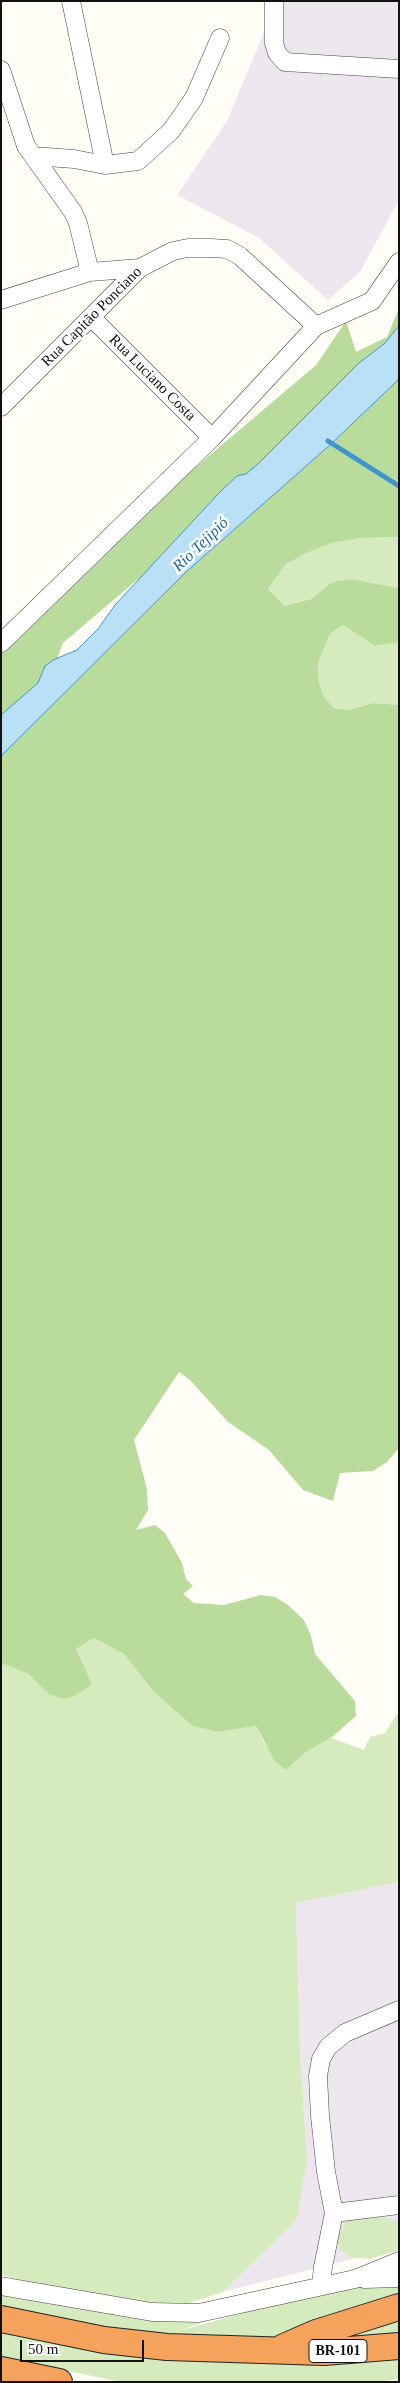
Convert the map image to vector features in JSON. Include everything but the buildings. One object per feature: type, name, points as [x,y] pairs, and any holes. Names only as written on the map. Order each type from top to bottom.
[{"type":"highway","points":[[277,2352],[295,2341],[316,2333],[399,2307]]},
{"type":"highway","name":"BR-101","points":[[1,2319],[104,2340],[167,2347],[324,2352],[399,2346]]},
{"type":"highway","points":[[1,2370],[59,2382]]},
{"type":"street","points":[[71,1],[105,165]]},
{"type":"street","points":[[274,1],[274,43],[277,53],[285,62],[399,69]]},
{"type":"street","points":[[33,156],[74,159],[105,165],[138,161],[171,131],[194,98],[220,38]]},
{"type":"street","points":[[1,70],[22,136],[33,156],[73,212],[82,234],[90,272]]},
{"type":"street","name":"Rua Capitão Ponciano","points":[[1,407],[140,268],[173,251],[188,248],[227,249],[240,256],[316,326]]},
{"type":"street","points":[[1,643],[212,438],[316,326],[372,301],[399,262]]},
{"type":"street","points":[[1,300],[90,272],[140,268]]},
{"type":"street","name":"Rua Luciano Costa","points":[[92,318],[212,438]]},
{"type":"street","points":[[321,2286],[334,2213],[326,2172],[320,2116],[318,2076],[320,2059],[328,2047],[345,2033],[399,2010]]},
{"type":"street","points":[[334,2213],[399,2205]]},
{"type":"street","points":[[355,2280],[399,2261]]},
{"type":"street","points":[[1,2286],[152,2312],[180,2314],[216,2311],[321,2286],[355,2280],[399,2278]]},
{"type":"shaded area","points":[[264,1],[399,1],[399,200],[360,272],[328,300],[259,238],[177,195],[227,121],[265,30]]},
{"type":"shaded area","points":[[399,1882],[399,2247],[223,2292],[297,2219],[307,2160],[300,2051],[296,1903]]},
{"type":"green space","points":[[399,308],[399,340],[273,464],[63,643],[47,685],[1,722],[1,649],[61,591],[96,563],[184,477],[316,365],[346,321],[356,352],[387,337]]},
{"type":"green space","points":[[399,378],[399,479],[396,483],[399,486],[399,537],[360,538],[331,543],[286,564],[268,589],[284,606],[311,599],[332,582],[351,579],[399,588],[399,642],[375,646],[343,625],[330,634],[318,663],[319,683],[324,697],[334,708],[348,710],[374,703],[399,705],[399,1448],[387,1462],[373,1471],[340,1473],[333,1501],[303,1490],[269,1450],[228,1422],[190,1380],[179,1372],[134,1440],[147,1489],[148,1510],[136,1530],[155,1525],[165,1533],[182,1563],[186,1579],[193,1586],[183,1594],[194,1603],[224,1605],[261,1595],[275,1597],[288,1605],[304,1620],[311,1636],[315,1654],[355,1701],[356,1716],[331,1738],[306,1752],[286,1770],[275,1761],[256,1726],[218,1732],[193,1726],[153,1691],[124,1654],[94,1638],[76,1649],[92,1684],[76,1695],[64,1699],[49,1694],[28,1674],[1,1663],[1,756],[186,572],[331,444]]},
{"type":"green space","points":[[399,537],[399,588],[351,579],[332,582],[311,599],[283,606],[268,589],[286,564],[331,543],[360,538]]},
{"type":"green space","points":[[343,625],[375,646],[399,642],[399,705],[374,703],[348,710],[334,708],[324,697],[319,683],[318,663],[330,634]]},
{"type":"green space","points":[[94,1638],[124,1654],[153,1691],[172,1707],[218,1732],[256,1726],[265,1744],[286,1770],[306,1752],[331,1738],[364,1750],[370,1737],[385,1733],[399,1711],[399,1882],[296,1903],[300,2051],[307,2160],[297,2219],[223,2292],[186,2304],[123,2301],[85,2296],[1,2275],[1,1663],[28,1674],[49,1694],[83,1665],[76,1649]]},
{"type":"green space","points":[[349,2215],[374,2216],[399,2221],[399,2250],[370,2259],[350,2257],[339,2249],[336,2239]]},
{"type":"green space","points":[[356,2281],[399,2282],[399,2306],[276,2337],[155,2338],[1,2308],[1,2287],[211,2319],[179,2331]]},
{"type":"green space","points":[[399,2313],[399,2333],[371,2338],[334,2337]]},
{"type":"green space","points":[[1,2324],[40,2333],[399,2346],[399,2379],[379,2382],[121,2382],[1,2357]]},
{"type":"water","name":"Rio Tejipió","points":[[399,326],[399,378],[397,381],[331,444],[186,572],[1,756],[1,715],[38,683],[45,666],[53,660],[77,650],[98,629],[115,605],[219,493],[237,476],[246,474],[258,464],[359,363],[384,344]]},
{"type":"waterway","points":[[328,441],[399,486]]}]
